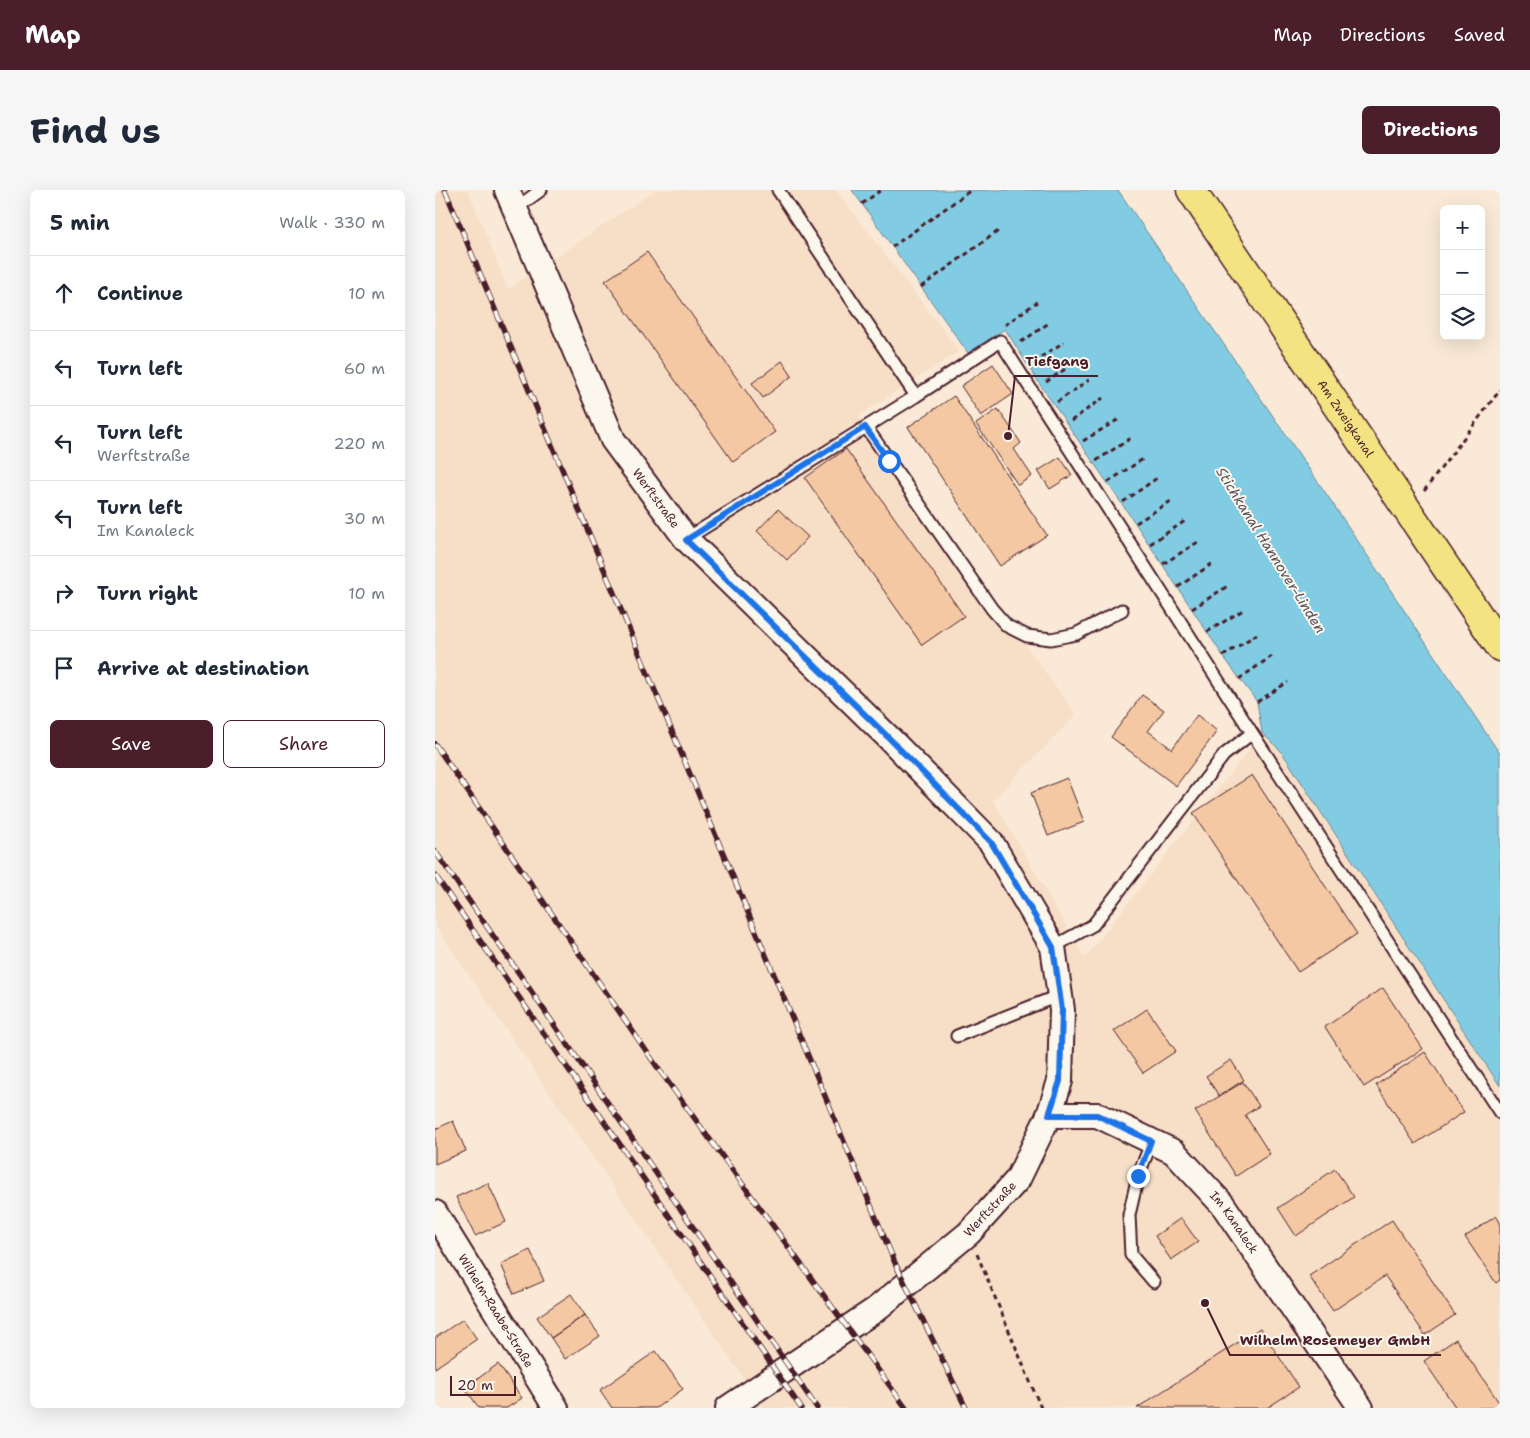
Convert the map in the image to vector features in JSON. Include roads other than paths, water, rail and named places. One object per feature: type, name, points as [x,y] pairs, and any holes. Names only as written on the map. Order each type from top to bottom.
[{"type":"main road","name":"Am Zweigkanal","points":[[1191,190],[1500,647]]},
{"type":"street","name":"Werftstraße","points":[[511,200],[613,440],[686,540],[888,737],[991,842],[1053,947],[1062,1010],[1060,1081],[1049,1115],[1018,1178],[969,1234],[875,1310],[728,1408]]},
{"type":"street","name":"Im Kanaleck","points":[[1049,1115],[1097,1115],[1174,1152],[1223,1205],[1361,1408]]},
{"type":"street","name":"Wilhelm-Raabe-Straße","points":[[435,1213],[556,1408]]},
{"type":"lane","points":[[511,200],[541,190]]},
{"type":"lane","points":[[778,190],[916,396]]},
{"type":"lane","points":[[686,540],[1000,341],[1252,733],[1500,1113]]},
{"type":"lane","points":[[865,427],[992,609],[1007,626],[1027,636],[1051,639],[1076,634],[1122,610]]},
{"type":"lane","points":[[1053,947],[1093,925],[1224,755],[1252,733]]},
{"type":"lane","points":[[957,1036],[1060,996]]},
{"type":"lane","points":[[1151,1141],[1138,1176],[1129,1215],[1131,1255],[1154,1282]]},
{"type":"water","name":"Stichkanal Hannover-Linden","points":[[852,190],[1118,190],[1329,498],[1500,754],[1500,1086],[1281,751],[1262,733],[1257,702],[1223,656],[1041,386],[1005,329],[968,353]]},
{"type":"railway","points":[[445,190],[895,1263],[966,1408]]},
{"type":"railway","points":[[435,744],[660,1071],[906,1408]]},
{"type":"railway","points":[[435,851],[817,1408]]},
{"type":"railway","points":[[435,875],[801,1408]]},
{"type":"place","name":"Tiefgang","points":[[1008,436]]},
{"type":"place","name":"Wilhelm Rosemeyer GmbH","points":[[1205,1303]]}]
